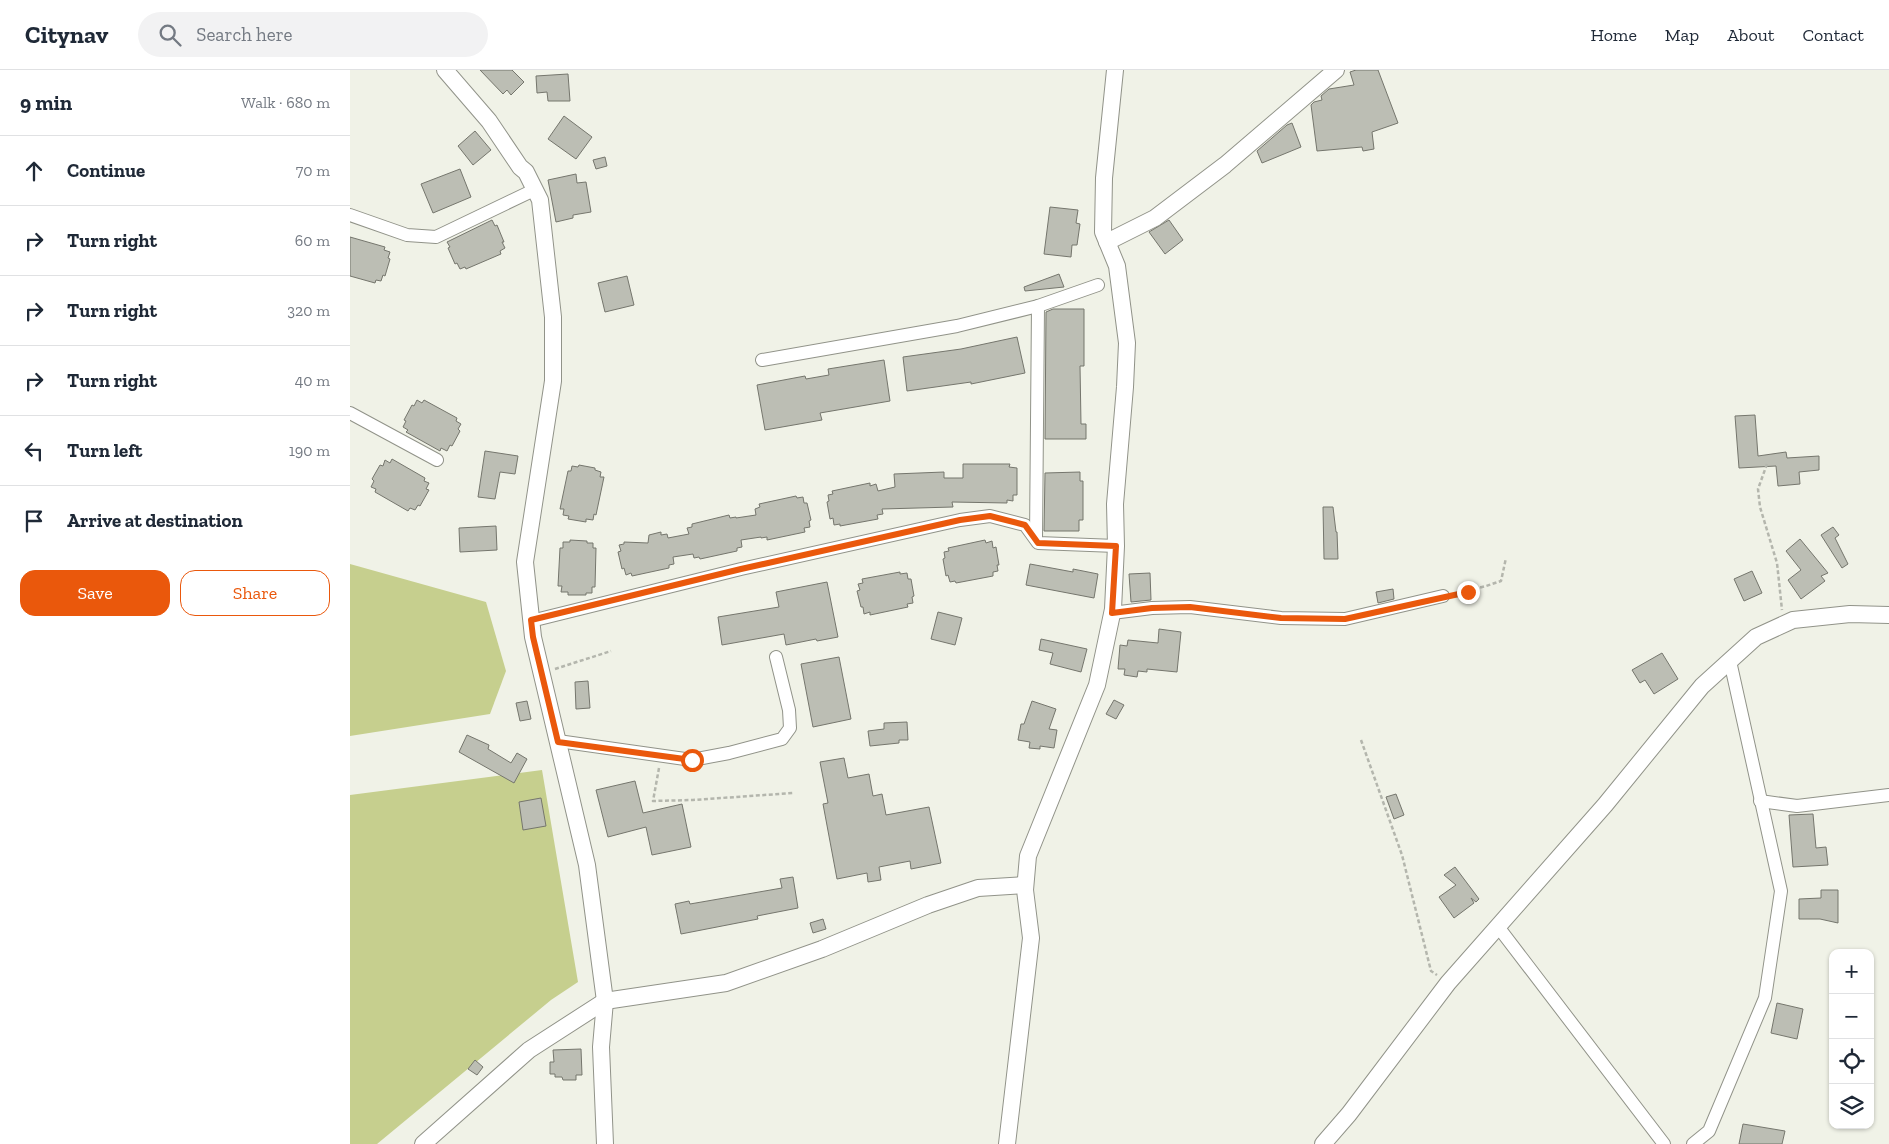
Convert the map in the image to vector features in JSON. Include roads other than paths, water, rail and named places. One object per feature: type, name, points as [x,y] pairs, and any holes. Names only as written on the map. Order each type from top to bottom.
[{"type":"street","points":[[445,70],[489,121],[520,167],[526,172],[540,200],[554,317],[553,381],[525,562],[533,637],[588,865],[605,1001],[601,1047],[604,1144]]},
{"type":"street","points":[[1007,1144],[1031,938],[1025,885],[1028,856],[1097,685],[1112,613],[1116,546],[1115,504],[1127,343],[1117,266],[1103,232],[1104,178],[1115,70]]},
{"type":"street","points":[[1107,242],[1155,218],[1225,165],[1336,70]]},
{"type":"street","points":[[350,215],[407,235],[436,237],[534,190]]},
{"type":"street","points":[[762,360],[957,326],[1038,306],[1098,285]]},
{"type":"street","points":[[1036,539],[1038,306]]},
{"type":"street","points":[[350,413],[437,460]]},
{"type":"street","points":[[531,620],[741,569],[967,519],[990,516],[1025,525],[1038,543],[1116,546]]},
{"type":"street","points":[[1112,613],[1152,608],[1190,607],[1281,618],[1345,619],[1443,596]]},
{"type":"street","points":[[1323,1144],[1448,983],[1605,805],[1702,686],[1756,637],[1793,620],[1850,614],[1889,614]]},
{"type":"street","points":[[558,742],[692,760],[729,753],[782,739],[790,728],[789,710],[776,657]]},
{"type":"street","points":[[1693,1144],[1709,1131],[1765,998],[1781,891],[1730,661]]},
{"type":"street","points":[[1760,801],[1797,806],[1889,795]]},
{"type":"street","points":[[423,1144],[529,1050],[605,1001],[726,983],[822,949],[928,905],[978,888],[1025,885]]},
{"type":"street","points":[[1498,928],[1664,1144]]}]
